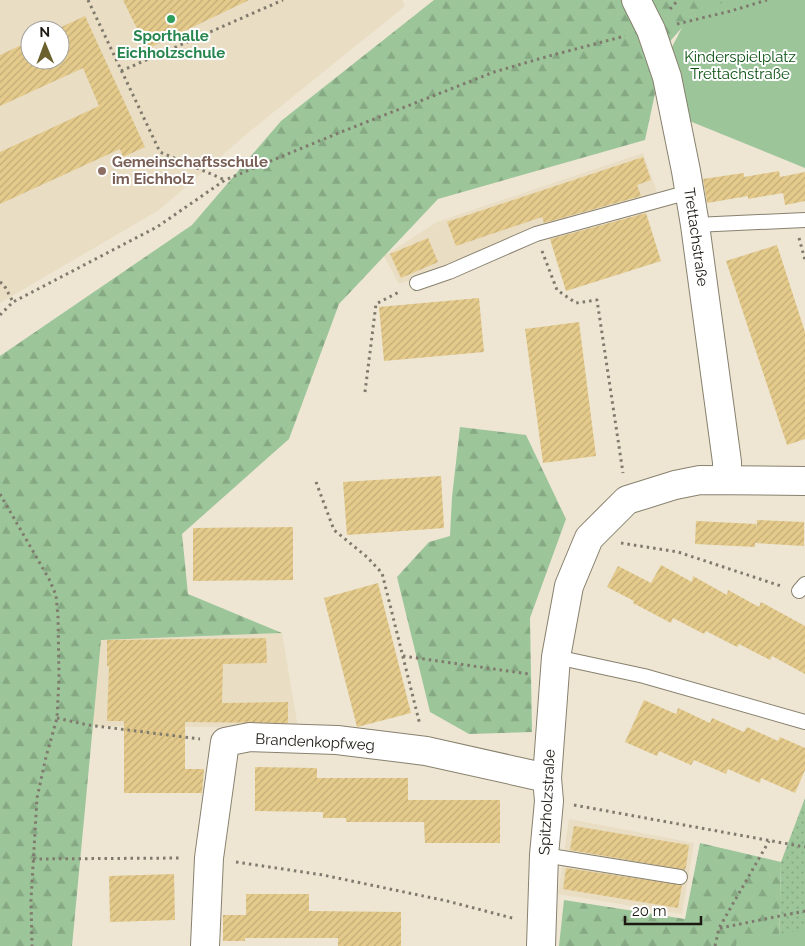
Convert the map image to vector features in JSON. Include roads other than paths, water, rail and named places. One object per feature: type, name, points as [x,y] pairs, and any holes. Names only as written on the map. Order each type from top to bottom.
[{"type":"street","name":"Trettachstraße","points":[[636,0],[651,30],[667,77],[689,192],[727,462],[727,480]]},
{"type":"street","name":"Spitzholzstraße","points":[[541,936],[555,668],[568,586],[589,538],[627,500],[675,485],[700,480],[805,480]]},
{"type":"street","name":"Brandenkopfweg","points":[[205,946],[209,858],[226,742],[250,737],[337,740],[426,751],[548,789]]},
{"type":"lane","points":[[417,283],[449,272],[536,234],[689,192]]},
{"type":"lane","points":[[695,225],[805,220]]},
{"type":"lane","points":[[555,668],[644,676],[805,722]]},
{"type":"lane","points":[[544,855],[680,877]]},
{"type":"place","name":"Sporthalle Eichholzschule","points":[[171,19]]},
{"type":"place","name":"Gemeinschaftsschule im Eichholz","points":[[102,171]]},
{"type":"park label","name":"Kinderspielplatz Trettachstraße","points":[[740,66]]}]
